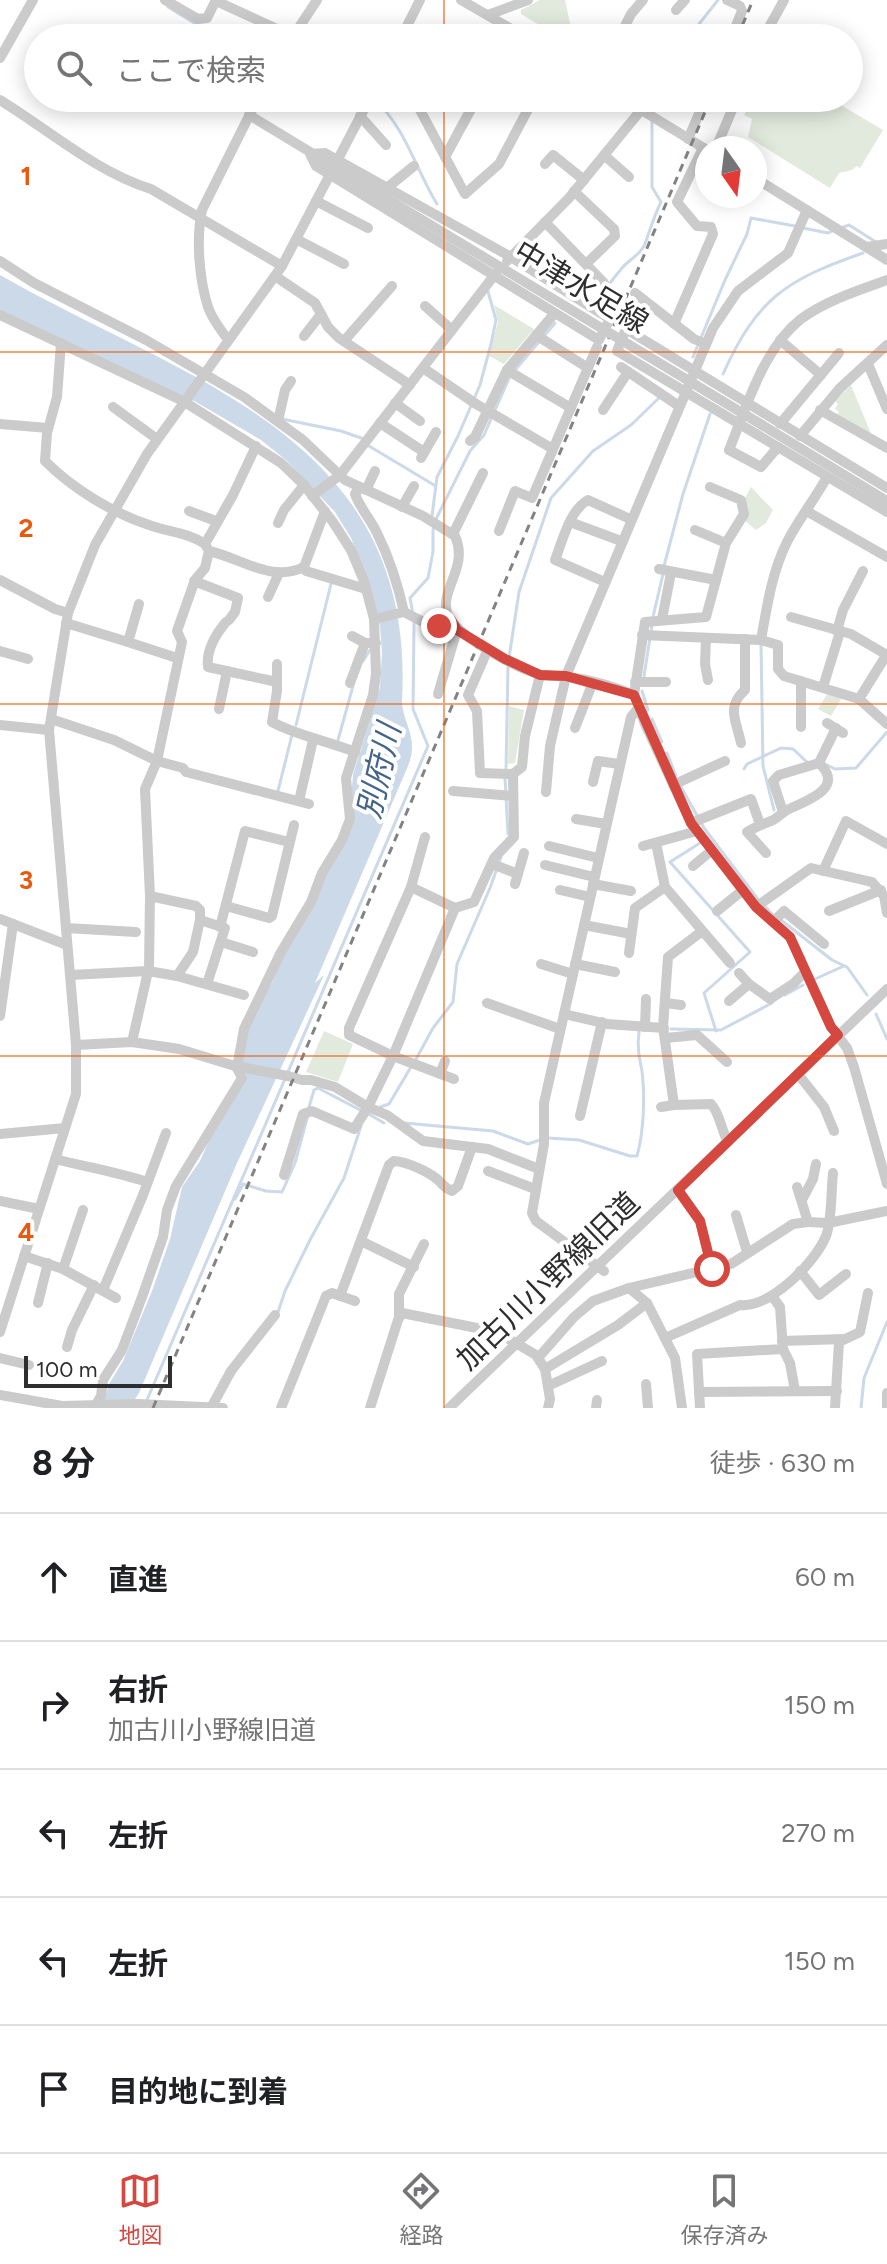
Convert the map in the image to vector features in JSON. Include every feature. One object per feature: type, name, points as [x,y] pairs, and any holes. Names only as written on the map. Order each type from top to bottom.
[{"type":"street","points":[[0,58],[33,0]]},
{"type":"street","points":[[165,0],[198,19],[207,18],[216,0],[267,24]]},
{"type":"street","points":[[301,24],[317,0]]},
{"type":"street","points":[[408,24],[420,0]]},
{"type":"street","points":[[461,0],[499,24]]},
{"type":"street","points":[[488,15],[528,0]]},
{"type":"street","points":[[626,24],[643,0]]},
{"type":"street","points":[[676,10],[685,0]]},
{"type":"street","points":[[727,0],[740,6],[742,11],[737,24]]},
{"type":"street","points":[[771,24],[784,0]]},
{"type":"street","points":[[0,100],[79,152],[282,266]]},
{"type":"street","points":[[228,340],[208,309],[200,218],[251,112]]},
{"type":"street","points":[[0,1332],[76,1094],[76,1045],[50,724],[67,618],[95,545],[116,509],[157,439],[282,266],[362,112]]},
{"type":"street","points":[[421,112],[465,194],[499,164],[527,112]]},
{"type":"street","points":[[445,157],[469,112]]},
{"type":"street","points":[[312,496],[340,475],[493,276],[584,180],[639,112]]},
{"type":"street","points":[[644,112],[695,143]]},
{"type":"street","points":[[688,139],[700,112]]},
{"type":"street","points":[[721,136],[731,112]]},
{"type":"street","points":[[249,115],[310,154],[316,166],[334,167],[388,187],[511,257],[610,319],[599,340],[493,276],[334,167],[325,153],[310,154]]},
{"type":"street","points":[[360,116],[386,145]]},
{"type":"street","points":[[545,164],[553,155],[584,180]]},
{"type":"street","points":[[604,155],[629,177]]},
{"type":"street","points":[[388,187],[414,166]]},
{"type":"street","name":"中津水足線","points":[[334,167],[887,501]]},
{"type":"street","points":[[674,324],[713,234],[711,227],[697,226],[677,202],[695,168]]},
{"type":"street","points":[[767,185],[887,260]]},
{"type":"street","points":[[574,191],[614,229],[615,236],[586,264]]},
{"type":"street","points":[[316,201],[368,228]]},
{"type":"street","points":[[546,792],[553,778],[550,746],[559,735],[557,704],[566,676],[695,370],[701,342],[749,281],[788,253],[807,210]]},
{"type":"street","points":[[545,222],[604,283]]},
{"type":"street","points":[[296,239],[344,264]]},
{"type":"street","points":[[867,247],[887,244]]},
{"type":"street","points":[[0,261],[83,310],[205,373],[278,421],[340,475],[453,534],[461,554],[447,600],[447,613],[454,625],[488,649],[540,675],[566,676],[634,695]]},
{"type":"street","points":[[275,276],[308,296],[328,327],[344,341],[410,385]]},
{"type":"street","points":[[778,447],[761,467],[729,450],[780,340],[814,311],[887,280]]},
{"type":"street","points":[[344,341],[384,302],[392,286]]},
{"type":"street","points":[[635,293],[701,342]]},
{"type":"street","points":[[425,306],[452,330]]},
{"type":"street","points":[[304,336],[321,314]]},
{"type":"street","points":[[470,441],[492,413],[511,372],[540,338],[554,314]]},
{"type":"street","points":[[0,315],[183,401],[281,463],[325,511],[351,550],[374,619],[371,643],[373,695],[346,778],[350,819],[311,902],[281,952],[244,1029],[237,1068],[242,1078],[176,1186],[167,1210],[163,1237],[137,1310],[122,1350],[103,1380],[101,1396],[95,1406]]},
{"type":"street","points":[[887,488],[626,329],[617,351],[887,512]]},
{"type":"street","points":[[540,338],[588,368]]},
{"type":"street","points":[[780,340],[821,375]]},
{"type":"street","points":[[61,343],[57,397],[48,428],[45,461],[104,505],[150,526],[191,536],[207,548],[263,570],[286,573],[304,567]]},
{"type":"street","points":[[800,436],[820,410],[887,345]]},
{"type":"street","points":[[499,531],[515,491],[532,498],[597,347]]},
{"type":"street","points":[[780,424],[839,353]]},
{"type":"street","points":[[868,364],[887,409]]},
{"type":"street","points":[[423,368],[473,402],[553,449]]},
{"type":"street","points":[[603,410],[613,402],[625,369],[679,406]]},
{"type":"street","points":[[511,372],[571,408]]},
{"type":"street","points":[[278,421],[285,390],[291,381]]},
{"type":"street","points":[[395,403],[420,421]]},
{"type":"street","points":[[113,407],[157,439]]},
{"type":"street","points":[[820,410],[887,448]]},
{"type":"street","points":[[380,423],[422,455],[436,432]]},
{"type":"street","points":[[0,424],[48,428]]},
{"type":"street","points":[[132,1042],[148,971],[150,896],[145,789],[157,761],[168,717],[182,642],[177,631],[194,581],[205,568],[207,548],[216,521],[233,495],[256,446]]},
{"type":"street","points":[[375,471],[355,494],[386,553],[404,612]]},
{"type":"street","points":[[453,534],[480,489],[483,473]]},
{"type":"street","points":[[761,640],[775,559],[808,512],[827,477]]},
{"type":"street","points":[[278,523],[304,485]]},
{"type":"street","points":[[402,507],[414,486]]},
{"type":"street","points":[[711,486],[741,500],[744,514],[726,543],[706,617],[645,622],[640,682],[634,695],[693,825],[743,890],[777,919],[790,937],[808,979],[854,1067],[887,1184]]},
{"type":"street","points":[[605,582],[555,560],[570,522],[588,500],[630,519]]},
{"type":"street","points":[[189,511],[216,521]]},
{"type":"street","points":[[304,567],[325,511]]},
{"type":"street","points":[[808,512],[887,557]]},
{"type":"street","points":[[570,522],[621,541]]},
{"type":"street","points":[[695,530],[726,543]]},
{"type":"street","points":[[304,567],[306,571],[331,581],[366,589]]},
{"type":"street","points":[[659,569],[716,580]]},
{"type":"street","points":[[823,687],[843,610],[860,585],[863,571]]},
{"type":"street","points":[[268,597],[279,573]]},
{"type":"street","points":[[662,619],[671,573]]},
{"type":"street","points":[[194,581],[238,598],[235,612],[215,637],[206,664],[208,667],[277,682]]},
{"type":"street","points":[[1,584],[55,609],[67,618],[177,658]]},
{"type":"street","points":[[128,642],[139,604]]},
{"type":"street","points":[[374,619],[404,612],[433,627],[454,625]]},
{"type":"street","points":[[791,617],[851,634],[887,654],[859,699]]},
{"type":"street","points":[[438,694],[436,682],[454,625]]},
{"type":"street","points":[[642,635],[761,640],[778,645],[778,669],[784,676],[859,699],[887,724]]},
{"type":"street","points":[[352,636],[371,643]]},
{"type":"street","points":[[706,638],[708,680]]},
{"type":"street","points":[[743,735],[733,706],[735,699],[749,690],[745,639]]},
{"type":"street","points":[[350,683],[350,669],[371,643]]},
{"type":"street","points":[[488,649],[468,695],[477,711],[480,773],[507,774],[522,767],[525,736],[540,675]]},
{"type":"street","points":[[0,651],[28,659]]},
{"type":"street","points":[[277,664],[272,722],[313,740],[326,741],[355,752]]},
{"type":"street","points":[[219,709],[217,695],[227,671]]},
{"type":"street","points":[[798,719],[801,681]]},
{"type":"street","points":[[575,728],[593,682]]},
{"type":"street","points":[[640,682],[666,682]]},
{"type":"street","points":[[601,1269],[536,1221],[531,1206],[544,1138],[544,1103],[560,1029],[619,764],[631,717],[639,707]]},
{"type":"street","points":[[0,725],[50,724],[114,740],[157,761],[230,785],[304,802],[313,740]]},
{"type":"street","points":[[783,812],[773,781],[779,775],[819,763],[835,728]]},
{"type":"street","points":[[591,774],[598,761],[619,764]]},
{"type":"street","points":[[766,853],[747,832],[817,797],[827,781],[825,769],[819,763]]},
{"type":"street","points":[[673,785],[722,766]]},
{"type":"street","points":[[411,887],[455,908],[474,902],[506,845],[514,837],[507,774]]},
{"type":"street","points":[[453,791],[508,795]]},
{"type":"street","points":[[643,846],[656,843],[705,817],[751,799],[760,824]]},
{"type":"street","points":[[576,819],[606,824]]},
{"type":"street","points":[[823,871],[846,821],[887,844]]},
{"type":"street","points":[[226,906],[269,918],[272,916],[276,884],[294,825]]},
{"type":"street","points":[[220,927],[245,831],[289,842]]},
{"type":"street","points":[[425,837],[411,887],[349,1028],[349,1035],[454,1079]]},
{"type":"street","points":[[656,843],[665,887],[730,963]]},
{"type":"street","points":[[409,846],[422,850]]},
{"type":"street","points":[[549,846],[598,858]]},
{"type":"street","points":[[693,866],[712,850]]},
{"type":"street","points":[[496,866],[517,879],[524,853]]},
{"type":"street","points":[[545,865],[631,891]]},
{"type":"street","points":[[760,904],[811,868],[872,882],[881,890],[887,913]]},
{"type":"street","points":[[629,953],[635,908],[665,887]]},
{"type":"street","points":[[560,890],[590,897]]},
{"type":"street","points":[[717,911],[743,890]]},
{"type":"street","points":[[829,911],[881,890]]},
{"type":"street","points":[[150,896],[186,901],[200,910],[193,952],[177,976]]},
{"type":"street","points":[[284,1175],[284,1162],[303,1114],[312,1111],[354,1129],[369,1108],[455,908]]},
{"type":"street","points":[[777,919],[784,911],[808,925],[824,944]]},
{"type":"street","points":[[0,919],[67,945]]},
{"type":"street","points":[[200,920],[225,928],[207,984]]},
{"type":"street","points":[[0,1016],[13,924]]},
{"type":"street","points":[[584,925],[626,933]]},
{"type":"street","points":[[66,928],[123,926],[136,932]]},
{"type":"street","points":[[674,1105],[663,1042],[668,957],[701,932]]},
{"type":"street","points":[[221,942],[253,952]]},
{"type":"street","points":[[541,964],[615,972]]},
{"type":"street","points":[[70,975],[148,971],[244,995]]},
{"type":"street","points":[[739,973],[770,999],[793,984],[808,979]]},
{"type":"street","points":[[729,1001],[749,984]]},
{"type":"street","name":"加古川小野線旧道","points":[[449,1408],[601,1269],[678,1190],[887,989]]},
{"type":"street","points":[[645,1027],[646,999]]},
{"type":"street","points":[[487,1003],[560,1029]]},
{"type":"street","points":[[666,1003],[681,1005]]},
{"type":"street","points":[[564,1014],[645,1027],[663,1042]]},
{"type":"street","points":[[580,1116],[602,1022]]},
{"type":"street","points":[[663,1042],[697,1035],[727,1062]]},
{"type":"street","points":[[76,1045],[132,1042],[179,1049],[235,1066],[311,1080],[335,1087],[382,1113],[423,1141],[488,1149],[539,1169]]},
{"type":"street","points":[[440,1074],[445,1061]]},
{"type":"street","points":[[798,1074],[824,1107],[832,1127],[818,1127]]},
{"type":"street","points":[[661,1107],[711,1104],[716,1109],[720,1129],[728,1142]]},
{"type":"street","points":[[0,1134],[65,1128]]},
{"type":"street","points":[[67,1347],[72,1330],[127,1246],[147,1182],[165,1149],[166,1133]]},
{"type":"street","points":[[340,1296],[389,1165],[394,1161],[402,1162],[436,1178],[445,1189],[452,1191],[458,1186],[472,1147]]},
{"type":"street","points":[[55,1159],[91,1168],[117,1166],[147,1182]]},
{"type":"street","points":[[802,1200],[813,1179],[816,1164]]},
{"type":"street","points":[[488,1171],[535,1189]]},
{"type":"street","points":[[665,1338],[728,1306],[751,1306],[772,1296],[810,1263],[827,1234],[833,1173]]},
{"type":"street","points":[[797,1187],[808,1222]]},
{"type":"street","points":[[678,1190],[700,1221],[712,1269]]},
{"type":"street","points":[[0,1201],[39,1209]]},
{"type":"street","points":[[63,1269],[83,1226],[83,1210]]},
{"type":"street","points":[[538,1358],[579,1311],[601,1297],[731,1264],[793,1224],[828,1223],[887,1211]]},
{"type":"street","points":[[736,1215],[735,1232],[747,1252]]},
{"type":"street","points":[[361,1241],[414,1267]]},
{"type":"street","points":[[370,1408],[399,1316],[399,1294],[424,1244]]},
{"type":"street","points":[[24,1256],[63,1269],[116,1298]]},
{"type":"street","points":[[38,1303],[48,1263]]},
{"type":"street","points":[[800,1271],[819,1295],[846,1274]]},
{"type":"street","points":[[629,1288],[647,1303],[676,1362],[682,1408]]},
{"type":"street","points":[[281,1408],[326,1296],[332,1293],[355,1301]]},
{"type":"street","points":[[835,1408],[839,1342],[860,1332],[868,1293]]},
{"type":"street","points":[[772,1296],[780,1307],[783,1345],[795,1391]]},
{"type":"street","points":[[545,1369],[618,1325],[647,1303]]},
{"type":"street","points":[[399,1316],[402,1313],[497,1332],[538,1358],[545,1369],[548,1408]]},
{"type":"street","points":[[0,1395],[62,1407],[217,1407],[231,1371],[275,1315]]},
{"type":"street","points":[[700,1408],[697,1354],[844,1339]]},
{"type":"street","points":[[0,1358],[29,1365]]},
{"type":"street","points":[[548,1386],[602,1361]]},
{"type":"street","points":[[646,1385],[648,1408]]},
{"type":"street","points":[[699,1392],[837,1391]]},
{"type":"street","points":[[887,1393],[887,1408]]},
{"type":"shaded area","points":[[540,0],[565,0],[570,24],[538,24],[521,14],[521,10]]},
{"type":"shaded area","points":[[746,112],[853,112],[883,130],[860,168],[857,166],[839,173],[830,188],[767,149],[767,136],[748,136],[752,119],[744,115]]},
{"type":"shaded area","points":[[494,305],[534,329],[504,364],[489,356],[498,322]]},
{"type":"shaded area","points":[[851,385],[872,436],[837,415],[839,412],[835,409],[838,404],[835,401]]},
{"type":"shaded area","points":[[751,487],[773,510],[766,523],[756,530],[745,521],[749,514],[744,500]]},
{"type":"shaded area","points":[[829,691],[843,696],[831,716],[818,709]]},
{"type":"shaded area","points":[[509,706],[524,710],[515,763],[508,764]]},
{"type":"shaded area","points":[[324,1031],[353,1044],[338,1082],[306,1072]]},
{"type":"water","name":"別府川","points":[[0,275],[213,387],[277,429],[331,478],[372,538],[397,611],[402,707],[412,743],[408,766],[315,983],[324,975],[237,1163],[139,1393],[129,1408],[102,1408],[109,1384],[123,1361],[152,1291],[170,1239],[182,1187],[200,1161],[236,1079],[248,1025],[348,834],[353,775],[380,687],[380,626],[368,579],[351,538],[335,512],[286,460],[261,440],[196,402],[0,313]]},
{"type":"waterway","points":[[699,24],[718,0]]},
{"type":"waterway","points":[[168,7],[196,24]]},
{"type":"waterway","points":[[386,112],[402,135],[437,204]]},
{"type":"waterway","points":[[598,297],[643,248],[661,202],[652,187],[652,121]]},
{"type":"waterway","points":[[693,357],[747,234],[751,218],[795,226]]},
{"type":"waterway","points":[[841,228],[849,225],[876,242]]},
{"type":"waterway","points":[[803,228],[828,233],[834,230]]},
{"type":"waterway","points":[[723,374],[748,327],[776,296],[813,273],[863,253]]},
{"type":"waterway","points":[[432,516],[437,477],[480,385],[491,344],[496,320],[487,288]]},
{"type":"waterway","points":[[515,370],[555,323]]},
{"type":"waterway","points":[[413,614],[410,598],[428,578],[437,517],[470,451],[484,435],[510,376]]},
{"type":"waterway","points":[[509,658],[519,592],[551,498],[593,451],[631,425],[661,396]]},
{"type":"waterway","points":[[664,566],[683,494],[710,414]]},
{"type":"waterway","points":[[282,419],[364,439]]},
{"type":"waterway","points":[[369,446],[434,485]]},
{"type":"waterway","points":[[653,617],[663,574]]},
{"type":"waterway","points":[[296,725],[331,584]]},
{"type":"waterway","points":[[147,1400],[428,746],[413,709],[414,622]]},
{"type":"waterway","points":[[644,676],[652,625]]},
{"type":"waterway","points":[[761,644],[763,766],[774,810]]},
{"type":"waterway","points":[[363,661],[370,650]]},
{"type":"waterway","points":[[506,770],[508,666]]},
{"type":"waterway","points":[[338,740],[353,686]]},
{"type":"waterway","points":[[642,691],[648,710]]},
{"type":"waterway","points":[[652,719],[662,742]]},
{"type":"waterway","points":[[827,765],[835,769],[856,768],[887,732]]},
{"type":"waterway","points":[[278,791],[292,735]]},
{"type":"waterway","points":[[744,769],[747,764],[781,748],[793,749],[807,762]]},
{"type":"waterway","points":[[667,753],[676,776]]},
{"type":"waterway","points":[[505,778],[508,834]]},
{"type":"waterway","points":[[681,787],[704,828],[774,916]]},
{"type":"waterway","points":[[700,843],[670,862],[750,952],[704,993],[716,1031]]},
{"type":"waterway","points":[[415,1061],[433,1028],[453,1002],[457,964],[501,857]]},
{"type":"waterway","points":[[781,920],[832,960],[847,967],[867,995]]},
{"type":"waterway","points":[[815,979],[844,966]]},
{"type":"waterway","points":[[785,995],[803,985]]},
{"type":"waterway","points":[[671,1029],[721,1030],[772,1003]]},
{"type":"waterway","points":[[876,1014],[887,1039]]},
{"type":"waterway","points":[[548,1138],[579,1140],[637,1156],[644,1102],[639,1032]]},
{"type":"waterway","points":[[380,1107],[389,1104],[411,1067]]},
{"type":"waterway","points":[[309,1107],[314,1090],[318,1088],[362,1111]]},
{"type":"waterway","points":[[367,1113],[384,1123]]},
{"type":"waterway","points":[[235,1199],[243,1184],[282,1192],[295,1163],[308,1115]]},
{"type":"waterway","points":[[404,1123],[493,1131],[528,1144],[540,1140]]},
{"type":"waterway","points":[[277,1315],[285,1291],[344,1178],[361,1126]]},
{"type":"waterway","points":[[861,1408],[864,1378],[887,1322]]},
{"type":"railway","points":[[743,24],[753,0]]},
{"type":"railway","points":[[153,1408],[705,112]]},
{"type":"route","points":[[439,626],[451,620],[457,630],[505,659],[540,675],[566,676],[634,695],[691,823],[756,907],[790,937],[831,1027],[838,1035],[678,1190],[700,1221],[712,1269]]}]
